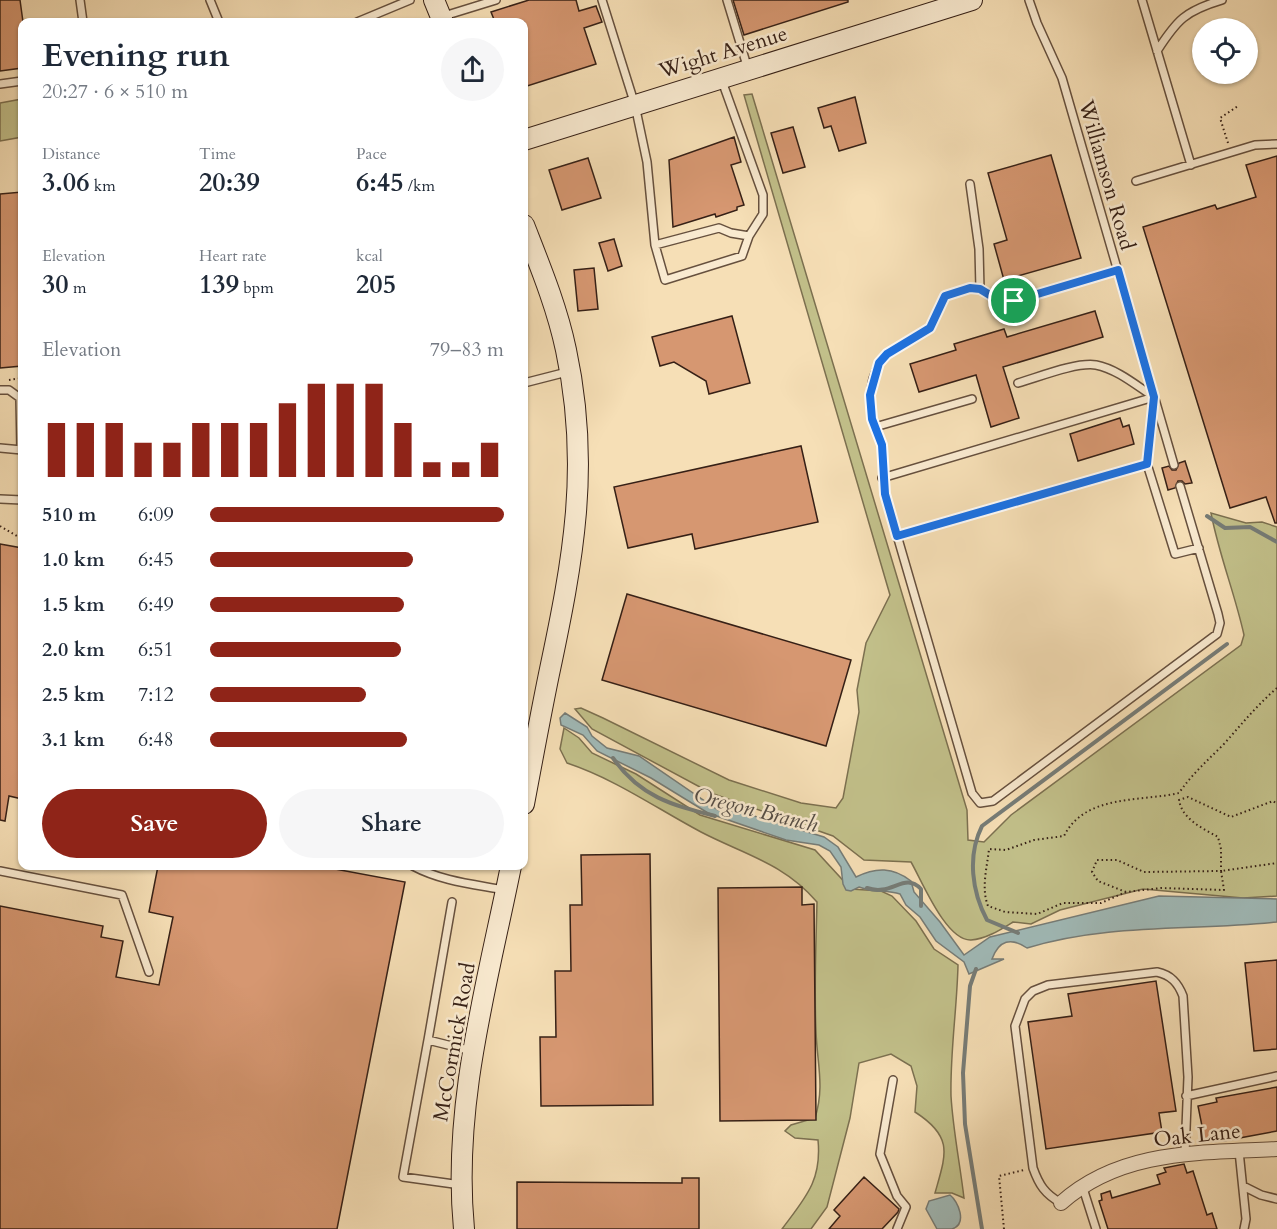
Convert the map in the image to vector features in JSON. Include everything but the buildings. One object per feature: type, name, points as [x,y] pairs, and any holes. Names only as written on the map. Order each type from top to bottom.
[{"type":"main road","name":"Wight Avenue","points":[[528,139],[972,0]]},
{"type":"main road","points":[[528,240],[533,259],[558,318],[570,371],[580,461],[576,528],[568,580],[528,784]]},
{"type":"main road","name":"McCormick Road","points":[[464,1229],[460,1185],[462,1127],[474,1051],[510,870]]},
{"type":"street","name":"Oak Lane","points":[[1061,1203],[1094,1178],[1173,1154],[1277,1149]]},
{"type":"lane","points":[[80,0],[82,18]]},
{"type":"lane","points":[[210,0],[217,18]]},
{"type":"lane","points":[[367,18],[410,0]]},
{"type":"lane","points":[[440,13],[496,0]]},
{"type":"lane","points":[[602,0],[635,105],[647,162],[655,245],[665,280],[742,256],[749,236],[762,214],[764,195],[721,78]]},
{"type":"lane","points":[[728,0],[748,70]]},
{"type":"lane","name":"Williamson Road","points":[[1029,0],[1062,78],[1174,465]]},
{"type":"lane","points":[[1142,0],[1191,165]]},
{"type":"lane","points":[[1157,51],[1169,33],[1188,13],[1221,0]]},
{"type":"lane","points":[[0,84],[18,82]]},
{"type":"lane","points":[[1136,181],[1255,145],[1277,144]]},
{"type":"lane","points":[[970,184],[979,249],[980,289]]},
{"type":"lane","points":[[655,245],[719,228],[749,236]]},
{"type":"lane","points":[[1118,270],[1014,301],[998,300],[980,289],[970,288],[945,296],[930,328],[887,354],[879,363],[870,395],[875,427],[883,452],[882,478],[897,536],[972,793],[980,803],[993,801],[1217,634],[1220,623],[1218,614],[1180,486]]},
{"type":"lane","points":[[1018,383],[1084,365],[1097,365],[1111,370],[1154,397]]},
{"type":"lane","points":[[528,382],[570,371]]},
{"type":"lane","points":[[0,390],[9,390],[18,397]]},
{"type":"lane","points":[[1154,397],[1147,464],[1175,554],[1199,548]]},
{"type":"lane","points":[[882,478],[1154,397]]},
{"type":"lane","points":[[875,427],[972,399]]},
{"type":"lane","points":[[0,448],[18,450]]},
{"type":"lane","points":[[897,536],[1147,464]]},
{"type":"lane","points":[[0,499],[18,500]]},
{"type":"lane","points":[[420,870],[449,880],[506,891]]},
{"type":"lane","points":[[0,871],[122,895],[149,972]]},
{"type":"lane","points":[[452,902],[403,1177],[460,1185]]},
{"type":"lane","points":[[1061,1203],[1049,1196],[1043,1189],[1033,1168],[1015,1026],[1024,999],[1033,990],[1048,985],[1157,972],[1166,974],[1178,984],[1183,996],[1185,1154]]},
{"type":"lane","points":[[428,1040],[474,1051]]},
{"type":"lane","points":[[1186,1096],[1277,1076]]},
{"type":"lane","points":[[893,1080],[880,1154],[897,1196],[906,1207],[897,1229]]},
{"type":"lane","points":[[1239,1151],[1246,1219],[1244,1229]]},
{"type":"lane","points":[[1082,1185],[1096,1229]]},
{"type":"lane","points":[[1243,1186],[1261,1195],[1277,1199]]},
{"type":"path","points":[[1229,144],[1220,118],[1238,106]]},
{"type":"path","points":[[0,380],[18,378]]},
{"type":"path","points":[[0,526],[18,537]]},
{"type":"path","points":[[1277,688],[1254,708],[1225,742],[1189,777],[1179,793],[1133,798],[1099,806],[1079,816],[1064,836],[1034,840],[1006,850],[989,849],[985,898],[988,906],[1005,912],[1037,914],[1063,903],[1101,903],[1126,892],[1161,888],[1224,890],[1218,837],[1197,826],[1180,810],[1179,800],[1188,796],[1230,817],[1274,801],[1277,804]]},
{"type":"path","points":[[1126,892],[1098,881],[1092,872],[1097,860],[1117,860],[1144,872],[1221,871],[1277,863]]},
{"type":"path","points":[[1004,1229],[999,1176],[1033,1168]]},
{"type":"shaded area","points":[[752,94],[967,810],[968,840],[984,842],[1011,815],[1241,645],[1244,635],[1211,513],[1246,523],[1262,522],[1277,527],[1277,896],[1243,898],[1143,889],[1060,910],[1031,924],[1013,922],[982,938],[971,940],[962,938],[944,921],[911,862],[864,860],[833,836],[711,793],[592,729],[575,709],[581,708],[603,718],[729,780],[801,803],[836,808],[843,798],[859,712],[857,690],[866,643],[890,595],[744,95]]},
{"type":"shaded area","points":[[18,100],[18,138],[0,141],[0,103]]},
{"type":"shaded area","points":[[564,728],[579,738],[592,753],[636,774],[700,815],[815,850],[851,889],[881,891],[892,896],[916,921],[934,949],[958,965],[951,1096],[964,1198],[952,1193],[935,1193],[944,1157],[944,1147],[936,1130],[915,1112],[917,1086],[911,1066],[891,1054],[859,1063],[850,1118],[827,1207],[811,1229],[782,1229],[810,1188],[819,1154],[818,1140],[795,1138],[785,1131],[791,1125],[815,1118],[820,1096],[815,999],[817,902],[791,878],[777,869],[701,832],[619,786],[567,763],[560,749]]},
{"type":"water","points":[[565,713],[587,727],[592,736],[607,748],[639,756],[718,810],[741,812],[824,837],[838,847],[856,877],[877,870],[891,871],[904,876],[911,881],[914,892],[964,955],[990,937],[1159,896],[1277,899],[1277,922],[1120,931],[1058,940],[1027,948],[1016,942],[1006,942],[998,948],[992,959],[1004,959],[969,974],[964,962],[936,941],[920,917],[906,905],[900,894],[859,887],[851,891],[846,890],[841,867],[830,851],[819,845],[786,840],[708,813],[651,778],[597,751],[583,735],[561,725],[560,718]]},
{"type":"water","points":[[950,1195],[960,1212],[960,1222],[952,1229],[937,1229],[926,1209],[929,1201]]},
{"type":"waterway","points":[[1207,516],[1225,528],[1250,527],[1277,542]]},
{"type":"waterway","points":[[1018,933],[987,920],[978,898],[973,862],[974,849],[982,826],[1227,644]]},
{"type":"waterway","name":"Oregon Branch","points":[[613,758],[634,782],[658,798],[715,816]]},
{"type":"waterway","name":"Oregon Branch","points":[[867,888],[876,890],[903,883],[915,884],[921,889],[921,906]]},
{"type":"waterway","points":[[976,969],[970,986],[963,1073],[965,1124],[982,1229]]},
{"type":"route","points":[[1118,270],[1154,397],[1147,464],[897,536],[882,478],[884,459],[882,445],[872,419],[870,395],[879,363],[887,354],[911,342],[930,328],[945,296],[970,288],[980,289],[998,300],[1014,301],[1118,270]]}]
